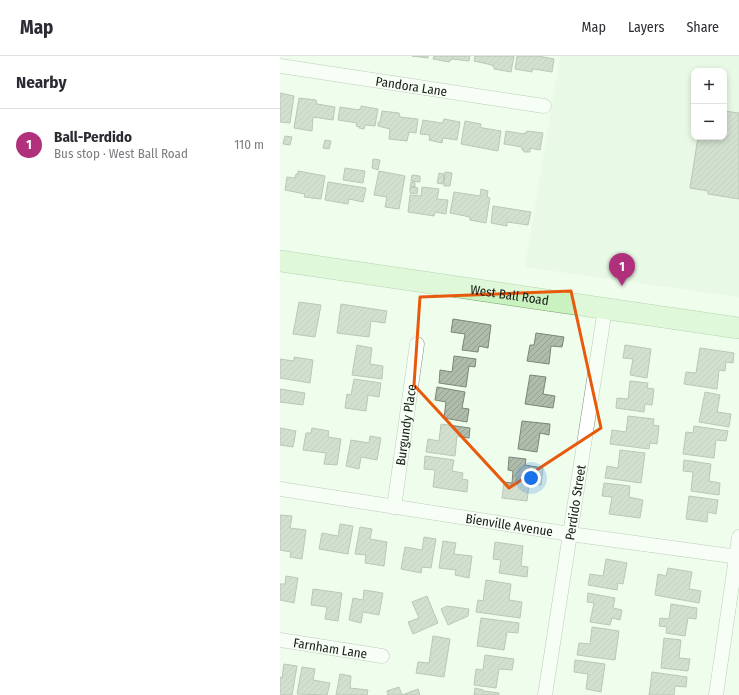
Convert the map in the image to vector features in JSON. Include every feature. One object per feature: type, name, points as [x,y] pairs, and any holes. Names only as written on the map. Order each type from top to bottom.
[{"type":"main road","name":"West Ball Road","points":[[280,261],[739,328]]},
{"type":"street","name":"Pandora Lane","points":[[280,66],[544,106]]},
{"type":"street","name":"Perdido Street","points":[[544,695],[605,308]]},
{"type":"street","name":"Burgundy Place","points":[[394,507],[417,344]]},
{"type":"street","name":"Bienville Avenue","points":[[280,489],[570,534],[738,557]]},
{"type":"street","points":[[716,695],[738,557],[739,537]]},
{"type":"street","name":"Farnham Lane","points":[[280,640],[382,656]]},
{"type":"highlighted area","points":[[571,291],[601,428],[509,488],[414,385],[420,297]]},
{"type":"shaded area","points":[[560,56],[739,56],[739,297],[525,267]]},
{"type":"building","points":[[412,56],[428,56],[428,58]]},
{"type":"building","points":[[434,56],[470,56],[469,61],[452,59],[449,62],[433,59]]},
{"type":"building","points":[[475,56],[514,56],[511,72],[494,69],[494,66],[492,65],[474,61]]},
{"type":"building","points":[[517,56],[538,56],[554,59],[552,72],[534,69],[532,72],[515,69]]},
{"type":"building","points":[[280,93],[294,96],[290,123],[280,122]]},
{"type":"building","points":[[299,98],[316,100],[317,104],[335,107],[333,120],[313,117],[312,131],[294,128]]},
{"type":"building","points":[[361,106],[378,109],[375,126],[365,125],[364,129],[356,126],[357,123],[338,120],[340,107],[359,110],[361,109]]},
{"type":"building","points":[[382,111],[399,113],[400,117],[418,119],[416,133],[409,132],[407,141],[389,139],[390,129],[378,126]]},
{"type":"building","points":[[727,111],[739,113],[739,199],[708,194],[708,191],[690,188],[698,140],[727,140]]},
{"type":"building","points":[[444,119],[460,122],[457,140],[443,138],[442,143],[429,140],[430,135],[420,134],[423,120],[441,123]]},
{"type":"building","points":[[465,121],[481,124],[480,127],[483,128],[501,131],[498,151],[461,144]]},
{"type":"building","points":[[506,131],[524,134],[527,131],[543,133],[540,150],[530,148],[530,152],[524,152],[522,147],[504,144]]},
{"type":"building","points":[[285,136],[292,137],[290,145],[283,144]]},
{"type":"building","points":[[325,140],[331,141],[329,149],[323,148]]},
{"type":"building","points":[[373,159],[380,160],[378,170],[372,168]]},
{"type":"building","points":[[345,168],[365,171],[363,183],[343,180]]},
{"type":"building","points":[[298,171],[325,176],[321,199],[304,197],[305,194],[285,190],[287,177],[295,178]]},
{"type":"building","points":[[379,171],[405,176],[399,209],[385,207],[387,197],[374,195]]},
{"type":"building","points":[[445,172],[452,173],[450,186],[444,186]]},
{"type":"building","points":[[439,173],[444,174],[443,184],[437,183]]},
{"type":"building","points":[[412,175],[420,176],[420,182],[411,181]]},
{"type":"building","points":[[328,182],[366,188],[363,202],[349,199],[348,204],[325,200]]},
{"type":"building","points":[[411,182],[415,183],[415,187],[410,186]]},
{"type":"building","points":[[410,187],[418,188],[417,194],[410,193]]},
{"type":"building","points":[[422,187],[439,189],[437,199],[448,200],[446,214],[435,212],[434,216],[408,212],[410,195],[421,196]]},
{"type":"building","points":[[481,189],[488,191],[487,197],[490,198],[486,223],[470,220],[470,217],[450,213],[454,192],[480,196]]},
{"type":"building","points":[[493,206],[531,212],[528,225],[507,222],[507,226],[491,223]]},
{"type":"building","points":[[299,302],[321,305],[315,337],[293,334]]},
{"type":"building","points":[[341,304],[387,311],[385,323],[371,321],[369,337],[337,333]]},
{"type":"building","points":[[453,319],[491,325],[488,348],[479,346],[478,352],[462,350],[465,334],[451,332]]},
{"type":"building","points":[[536,333],[564,337],[562,347],[551,346],[549,364],[527,361],[530,345],[534,345]]},
{"type":"building","points":[[357,345],[372,348],[370,364],[383,366],[382,379],[352,375]]},
{"type":"building","points":[[625,345],[651,349],[647,378],[630,375],[633,359],[623,358]]},
{"type":"building","points":[[700,348],[734,353],[733,363],[726,362],[725,371],[719,370],[717,389],[684,384],[686,372],[696,373]]},
{"type":"building","points":[[454,356],[476,359],[475,367],[469,366],[466,387],[439,383],[440,370],[452,372]]},
{"type":"building","points":[[294,357],[313,360],[310,383],[280,378],[280,359],[294,361]]},
{"type":"building","points":[[530,375],[546,377],[543,394],[555,396],[553,408],[525,404]]},
{"type":"building","points":[[354,379],[381,383],[379,397],[368,395],[366,411],[345,408],[347,394],[351,395]]},
{"type":"building","points":[[630,381],[648,383],[647,388],[654,389],[652,405],[645,404],[644,412],[616,408],[617,398],[628,399]]},
{"type":"building","points":[[437,387],[465,392],[462,408],[469,409],[467,422],[444,418],[446,402],[435,400]]},
{"type":"building","points":[[280,389],[305,393],[303,405],[280,402]]},
{"type":"building","points":[[705,392],[720,395],[717,412],[731,414],[729,427],[699,422]]},
{"type":"building","points":[[628,416],[654,419],[653,425],[659,426],[657,444],[650,443],[649,449],[610,444],[612,430],[626,432]]},
{"type":"building","points":[[522,421],[550,424],[549,435],[540,433],[537,452],[518,449]]},
{"type":"building","points":[[441,424],[470,428],[469,438],[457,436],[455,456],[426,452],[428,439],[439,441]]},
{"type":"building","points":[[694,426],[728,431],[726,441],[716,440],[714,458],[683,454],[686,432],[693,433]]},
{"type":"building","points":[[280,428],[296,431],[293,447],[280,445]]},
{"type":"building","points":[[312,428],[329,431],[328,437],[341,439],[337,465],[324,464],[326,453],[303,450],[306,433],[311,433]]},
{"type":"building","points":[[370,436],[381,438],[377,460],[361,457],[359,469],[346,466],[351,440],[369,443]]},
{"type":"building","points":[[620,450],[645,453],[641,483],[605,478],[607,466],[618,468]]},
{"type":"building","points":[[425,456],[454,460],[452,471],[463,473],[462,479],[468,480],[467,492],[433,487],[435,470],[424,469]]},
{"type":"building","points":[[509,457],[526,459],[525,465],[543,468],[541,485],[529,484],[527,501],[502,498],[504,482],[512,483],[513,471],[508,470]]},
{"type":"building","points":[[684,460],[711,464],[709,481],[720,483],[719,495],[691,491],[693,472],[683,471]]},
{"type":"building","points":[[604,483],[630,486],[629,497],[643,500],[640,518],[609,514],[612,497],[602,496]]},
{"type":"building","points":[[689,496],[718,500],[716,514],[708,512],[707,522],[686,519]]},
{"type":"building","points":[[280,515],[292,516],[290,528],[306,530],[302,559],[290,557],[291,552],[280,550]]},
{"type":"building","points":[[340,524],[353,526],[348,554],[319,549],[322,533],[338,536]]},
{"type":"building","points":[[360,527],[372,529],[370,539],[387,542],[384,566],[365,563],[366,555],[355,554]]},
{"type":"building","points":[[424,537],[436,539],[431,568],[422,567],[421,573],[401,569],[405,547],[422,550]]},
{"type":"building","points":[[443,541],[456,543],[454,554],[472,556],[469,578],[455,575],[456,570],[439,568]]},
{"type":"building","points":[[495,542],[523,546],[521,566],[528,567],[527,577],[499,573],[501,560],[493,559]]},
{"type":"building","points":[[606,559],[627,563],[623,584],[618,583],[617,590],[588,585],[590,574],[603,576]]},
{"type":"building","points":[[668,568],[692,572],[689,589],[701,591],[699,603],[655,595],[658,574],[666,576]]},
{"type":"building","points":[[286,576],[298,578],[294,603],[280,600],[280,584],[285,584]]},
{"type":"building","points":[[486,580],[511,584],[509,600],[522,602],[520,618],[476,612],[478,600],[483,601]]},
{"type":"building","points":[[313,589],[342,593],[338,621],[325,619],[327,607],[311,605]]},
{"type":"building","points":[[364,590],[383,593],[379,615],[363,612],[361,623],[349,620],[353,598],[363,600]]},
{"type":"building","points":[[588,593],[615,598],[613,608],[622,610],[620,620],[612,618],[610,625],[590,622],[594,603],[587,602]]},
{"type":"building","points":[[427,596],[438,623],[413,634],[408,622],[419,618],[412,602]]},
{"type":"building","points":[[671,604],[697,608],[696,619],[688,618],[685,636],[666,633],[667,627],[659,626],[660,618],[669,619]]},
{"type":"building","points":[[447,606],[469,609],[468,616],[448,625],[441,609]]},
{"type":"building","points":[[481,618],[519,623],[518,633],[507,632],[504,650],[477,646]]},
{"type":"building","points":[[592,627],[619,631],[615,660],[577,655],[579,643],[590,644]]},
{"type":"building","points":[[433,636],[450,639],[444,677],[416,673],[418,662],[429,663]]},
{"type":"building","points":[[664,638],[681,640],[679,658],[690,659],[688,671],[661,668]]},
{"type":"building","points":[[485,655],[514,659],[512,670],[499,669],[496,688],[474,685],[476,669],[483,670]]},
{"type":"building","points":[[575,660],[605,664],[601,692],[586,689],[588,674],[574,672]]},
{"type":"building","points":[[284,664],[297,666],[292,695],[280,695],[280,677],[282,678]]},
{"type":"building","points":[[302,667],[315,669],[313,680],[330,683],[327,695],[297,694]]},
{"type":"building","points":[[652,672],[687,677],[686,687],[675,686],[674,695],[649,695]]},
{"type":"building","points":[[340,674],[351,676],[350,688],[368,690],[367,695],[336,695]]},
{"type":"building","points":[[399,687],[402,695],[388,695],[387,691]]},
{"type":"building","points":[[475,688],[483,691],[499,693],[499,695],[474,695]]},
{"type":"building","points":[[418,689],[420,695],[402,695]]},
{"type":"place","name":"Ball-Perdido","points":[[622,286]]}]
